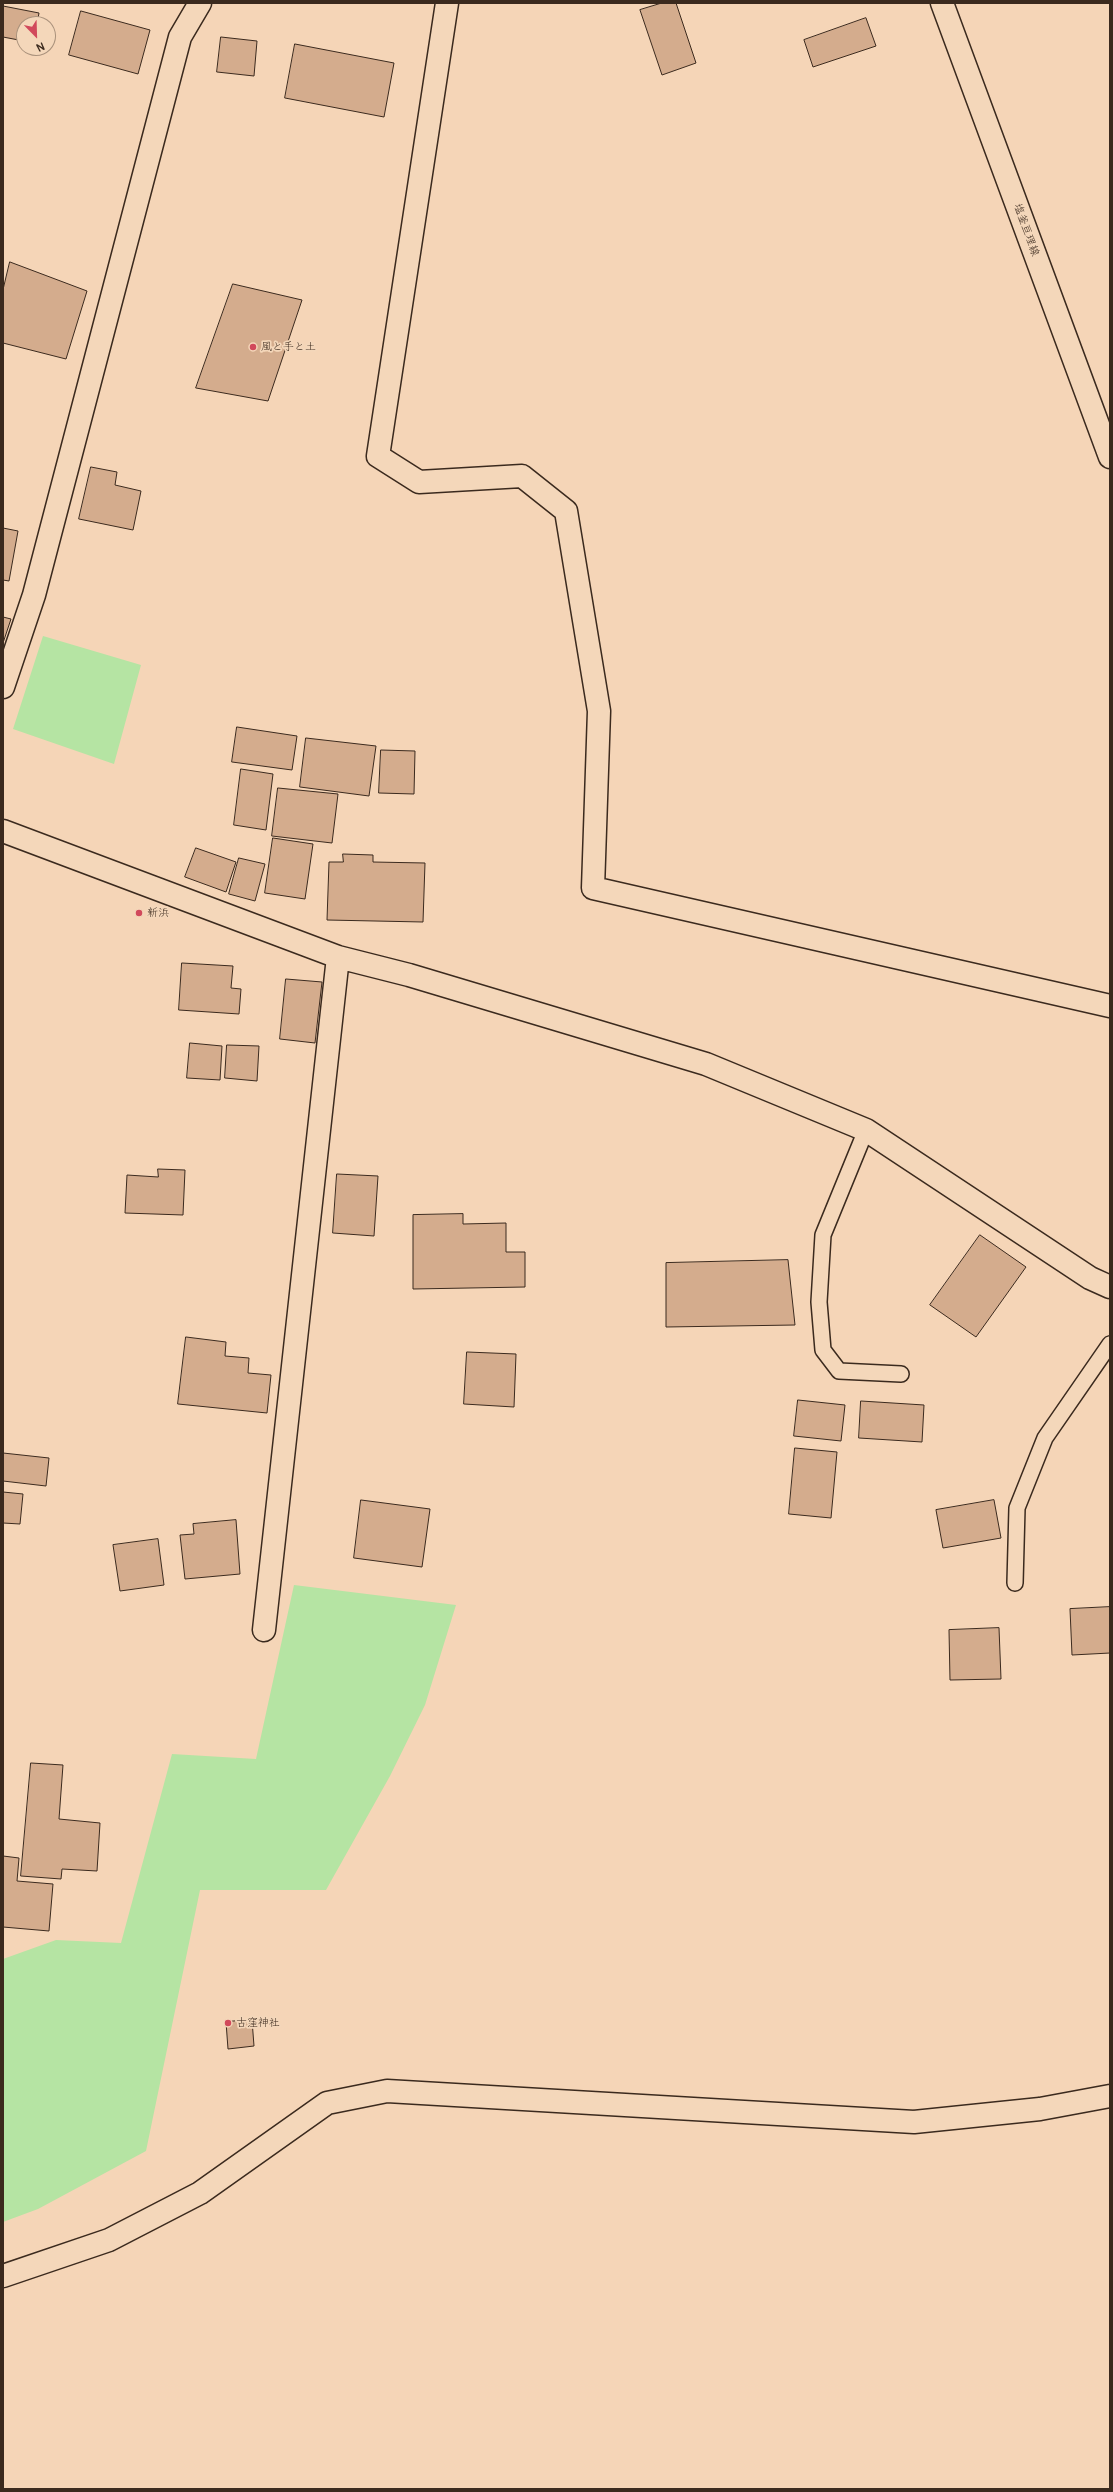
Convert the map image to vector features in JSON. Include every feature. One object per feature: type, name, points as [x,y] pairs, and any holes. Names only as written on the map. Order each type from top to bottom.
[{"type":"street","points":[[3,688],[34,595],[180,37],[200,3]]},
{"type":"street","points":[[447,3],[378,456],[418,482],[522,476],[566,511],[599,711],[594,888],[1110,1006]]},
{"type":"street","name":"塩釜亘理線","points":[[942,3],[1110,457]]},
{"type":"street","points":[[3,831],[338,957],[409,975],[706,1064],[866,1130],[1090,1278],[1110,1287]]},
{"type":"street","points":[[264,1630],[338,957]]},
{"type":"street","points":[[3,2276],[109,2240],[200,2193],[327,2103],[387,2091],[914,2122],[1040,2109],[1110,2096]]},
{"type":"lane","points":[[866,1130],[823,1235],[819,1302],[824,1350],[839,1371],[901,1374]]},
{"type":"lane","points":[[1015,1583],[1017,1508],[1042,1445],[1110,1344]]},
{"type":"green space","points":[[43,636],[141,665],[114,764],[13,729]]},
{"type":"green space","points":[[294,1585],[456,1605],[425,1705],[390,1776],[326,1890],[200,1890],[146,2151],[38,2209],[3,2222],[3,1959],[56,1940],[121,1943],[172,1754],[256,1759]]},
{"type":"building","points":[[662,3],[676,3],[696,63],[662,75],[640,10]]},
{"type":"building","points":[[3,6],[39,13],[38,16],[16,16],[16,39],[3,37]]},
{"type":"building","points":[[81,11],[150,30],[138,74],[69,55]]},
{"type":"building","points":[[866,18],[876,46],[813,67],[804,40]]},
{"type":"building","points":[[221,37],[257,41],[254,76],[217,72]]},
{"type":"building","points":[[295,44],[394,63],[384,117],[285,98]]},
{"type":"building","points":[[10,262],[87,291],[66,359],[3,343],[3,290]]},
{"type":"building","points":[[233,284],[302,300],[268,401],[196,388]]},
{"type":"building","points":[[91,467],[117,472],[115,485],[141,491],[133,530],[79,519]]},
{"type":"building","points":[[3,528],[18,531],[9,581],[3,580]]},
{"type":"building","points":[[3,617],[11,619],[3,643]]},
{"type":"building","points":[[237,727],[297,736],[292,770],[232,762]]},
{"type":"building","points":[[306,738],[376,746],[369,796],[300,787]]},
{"type":"building","points":[[381,750],[415,751],[414,794],[379,793]]},
{"type":"building","points":[[241,769],[273,774],[266,830],[234,825]]},
{"type":"building","points":[[278,788],[338,794],[332,843],[272,836]]},
{"type":"building","points":[[273,838],[313,844],[305,899],[265,893]]},
{"type":"building","points":[[196,848],[236,862],[226,892],[185,877]]},
{"type":"building","points":[[343,854],[373,855],[373,862],[425,863],[423,922],[327,920],[329,862],[343,862]]},
{"type":"building","points":[[239,858],[265,864],[255,901],[229,894]]},
{"type":"building","points":[[182,963],[233,966],[231,988],[241,989],[239,1014],[179,1010]]},
{"type":"building","points":[[286,979],[322,982],[315,1043],[280,1039]]},
{"type":"building","points":[[190,1043],[222,1046],[220,1080],[187,1078]]},
{"type":"building","points":[[227,1045],[259,1046],[257,1081],[225,1078]]},
{"type":"building","points":[[158,1169],[185,1170],[183,1215],[125,1213],[127,1175],[158,1177]]},
{"type":"building","points":[[337,1174],[378,1176],[374,1236],[333,1233]]},
{"type":"building","points":[[463,1214],[463,1224],[506,1223],[506,1252],[525,1252],[525,1287],[413,1289],[413,1215]]},
{"type":"building","points":[[980,1235],[1026,1267],[976,1337],[930,1305]]},
{"type":"building","points":[[788,1260],[795,1325],[666,1327],[666,1263]]},
{"type":"building","points":[[186,1337],[226,1342],[225,1356],[249,1358],[248,1373],[271,1375],[267,1413],[178,1404]]},
{"type":"building","points":[[467,1352],[516,1354],[514,1407],[464,1404]]},
{"type":"building","points":[[798,1400],[845,1405],[841,1441],[794,1436]]},
{"type":"building","points":[[861,1401],[924,1405],[922,1442],[859,1438]]},
{"type":"building","points":[[795,1448],[837,1452],[831,1518],[789,1514]]},
{"type":"building","points":[[3,1453],[49,1458],[46,1486],[3,1481]]},
{"type":"building","points":[[3,1492],[23,1494],[20,1524],[3,1523]]},
{"type":"building","points":[[361,1500],[430,1509],[422,1567],[354,1558]]},
{"type":"building","points":[[994,1500],[1001,1538],[943,1548],[936,1510]]},
{"type":"building","points":[[236,1520],[240,1574],[185,1579],[180,1535],[194,1534],[193,1524]]},
{"type":"building","points":[[158,1539],[164,1585],[120,1591],[113,1545]]},
{"type":"building","points":[[1110,1607],[1110,1653],[1072,1655],[1070,1609]]},
{"type":"building","points":[[999,1628],[1001,1679],[950,1680],[949,1630]]},
{"type":"building","points":[[31,1763],[63,1765],[59,1819],[100,1823],[97,1871],[62,1869],[61,1879],[21,1876]]},
{"type":"building","points":[[3,1856],[19,1858],[17,1881],[53,1884],[49,1931],[3,1927]]},
{"type":"building","points":[[252,2020],[254,2046],[228,2049],[226,2022]]},
{"type":"place","name":"風と手と土","points":[[253,347]]},
{"type":"place","name":"新浜","points":[[139,913]]},
{"type":"place","name":"古窪神社","points":[[228,2023]]}]
